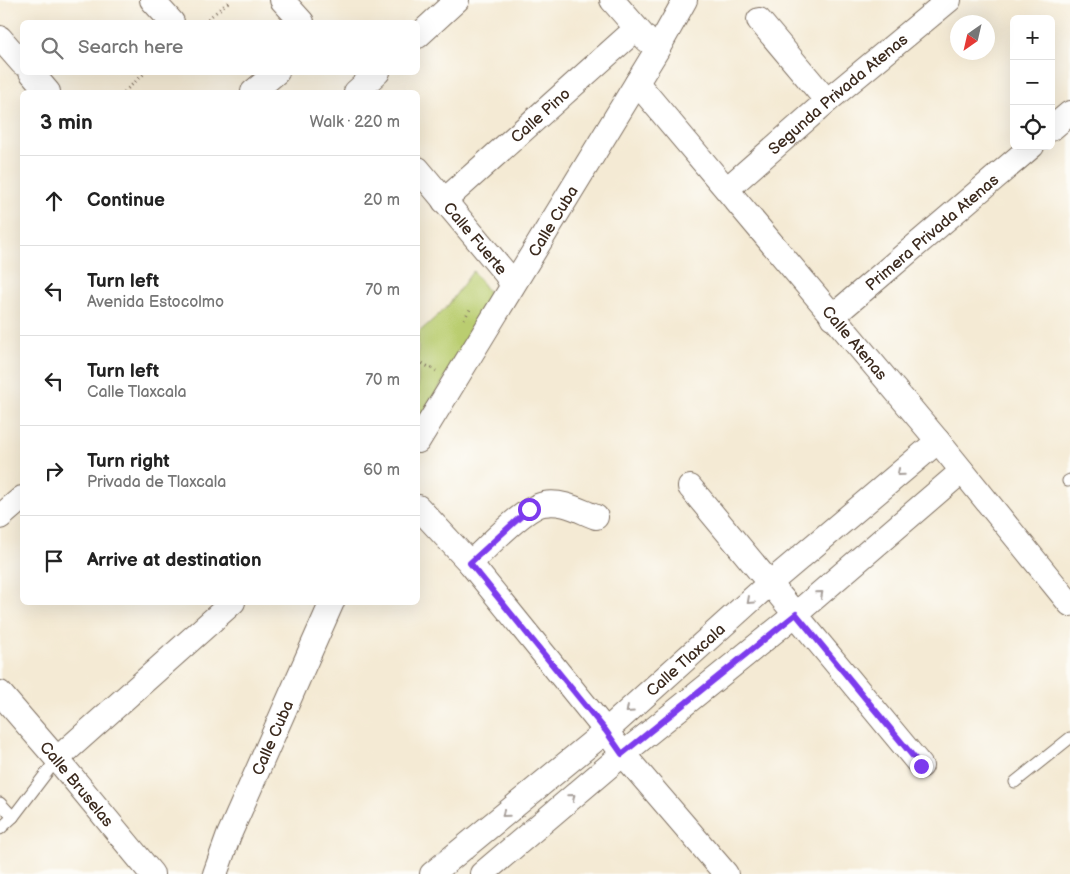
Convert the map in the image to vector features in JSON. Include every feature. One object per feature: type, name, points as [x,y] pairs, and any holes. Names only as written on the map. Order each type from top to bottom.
[{"type":"street","points":[[152,0],[170,20]]},
{"type":"street","points":[[282,0],[300,20]]},
{"type":"street","points":[[420,34],[456,0]]},
{"type":"street","points":[[612,0],[636,29],[657,50]]},
{"type":"street","name":"Calle Cuba","points":[[420,438],[512,284],[657,50],[685,0]]},
{"type":"street","name":"Segunda Privada Atenas","points":[[727,189],[827,101],[949,0]]},
{"type":"street","points":[[759,20],[827,101]]},
{"type":"street","name":"Calle Pino","points":[[444,201],[636,29]]},
{"type":"street","points":[[0,38],[20,61]]},
{"type":"street","points":[[34,75],[46,90]]},
{"type":"street","points":[[255,90],[273,75]]},
{"type":"street","points":[[358,90],[375,75]]},
{"type":"street","name":"Calle Atenas","points":[[637,83],[938,441],[1070,604]]},
{"type":"street","points":[[1055,127],[1070,114]]},
{"type":"street","name":"Primera Privada Atenas","points":[[832,317],[1027,150]]},
{"type":"street","name":"Calle Fuerte","points":[[420,171],[506,274],[512,284]]},
{"type":"street","name":"Calle Tlaxcala","points":[[432,874],[606,731],[770,583],[938,441]]},
{"type":"street","name":"Calle Tlaxcala","points":[[482,874],[622,754],[796,614],[962,471]]},
{"type":"street","points":[[690,487],[921,766]]},
{"type":"street","points":[[0,517],[20,500]]},
{"type":"street","points":[[470,563],[529,509],[544,504],[562,504],[596,517]]},
{"type":"street","points":[[420,509],[470,563],[606,731],[622,754],[726,874]]},
{"type":"street","points":[[57,758],[230,605]]},
{"type":"street","name":"Calle Cuba","points":[[215,874],[233,826],[331,605]]},
{"type":"street","name":"Calle Bruselas","points":[[0,693],[57,758],[152,874]]},
{"type":"lane","points":[[1015,782],[1070,738]]},
{"type":"lane","points":[[0,829],[13,817],[57,758]]},
{"type":"lane","points":[[0,803],[13,817]]},
{"type":"path","points":[[206,20],[231,0]]},
{"type":"path","points":[[126,90],[143,75]]},
{"type":"green space","points":[[473,271],[493,298],[420,420],[420,331],[446,308]]},
{"type":"route","points":[[529,509],[470,563],[606,731],[622,754],[796,614],[921,766]]}]
